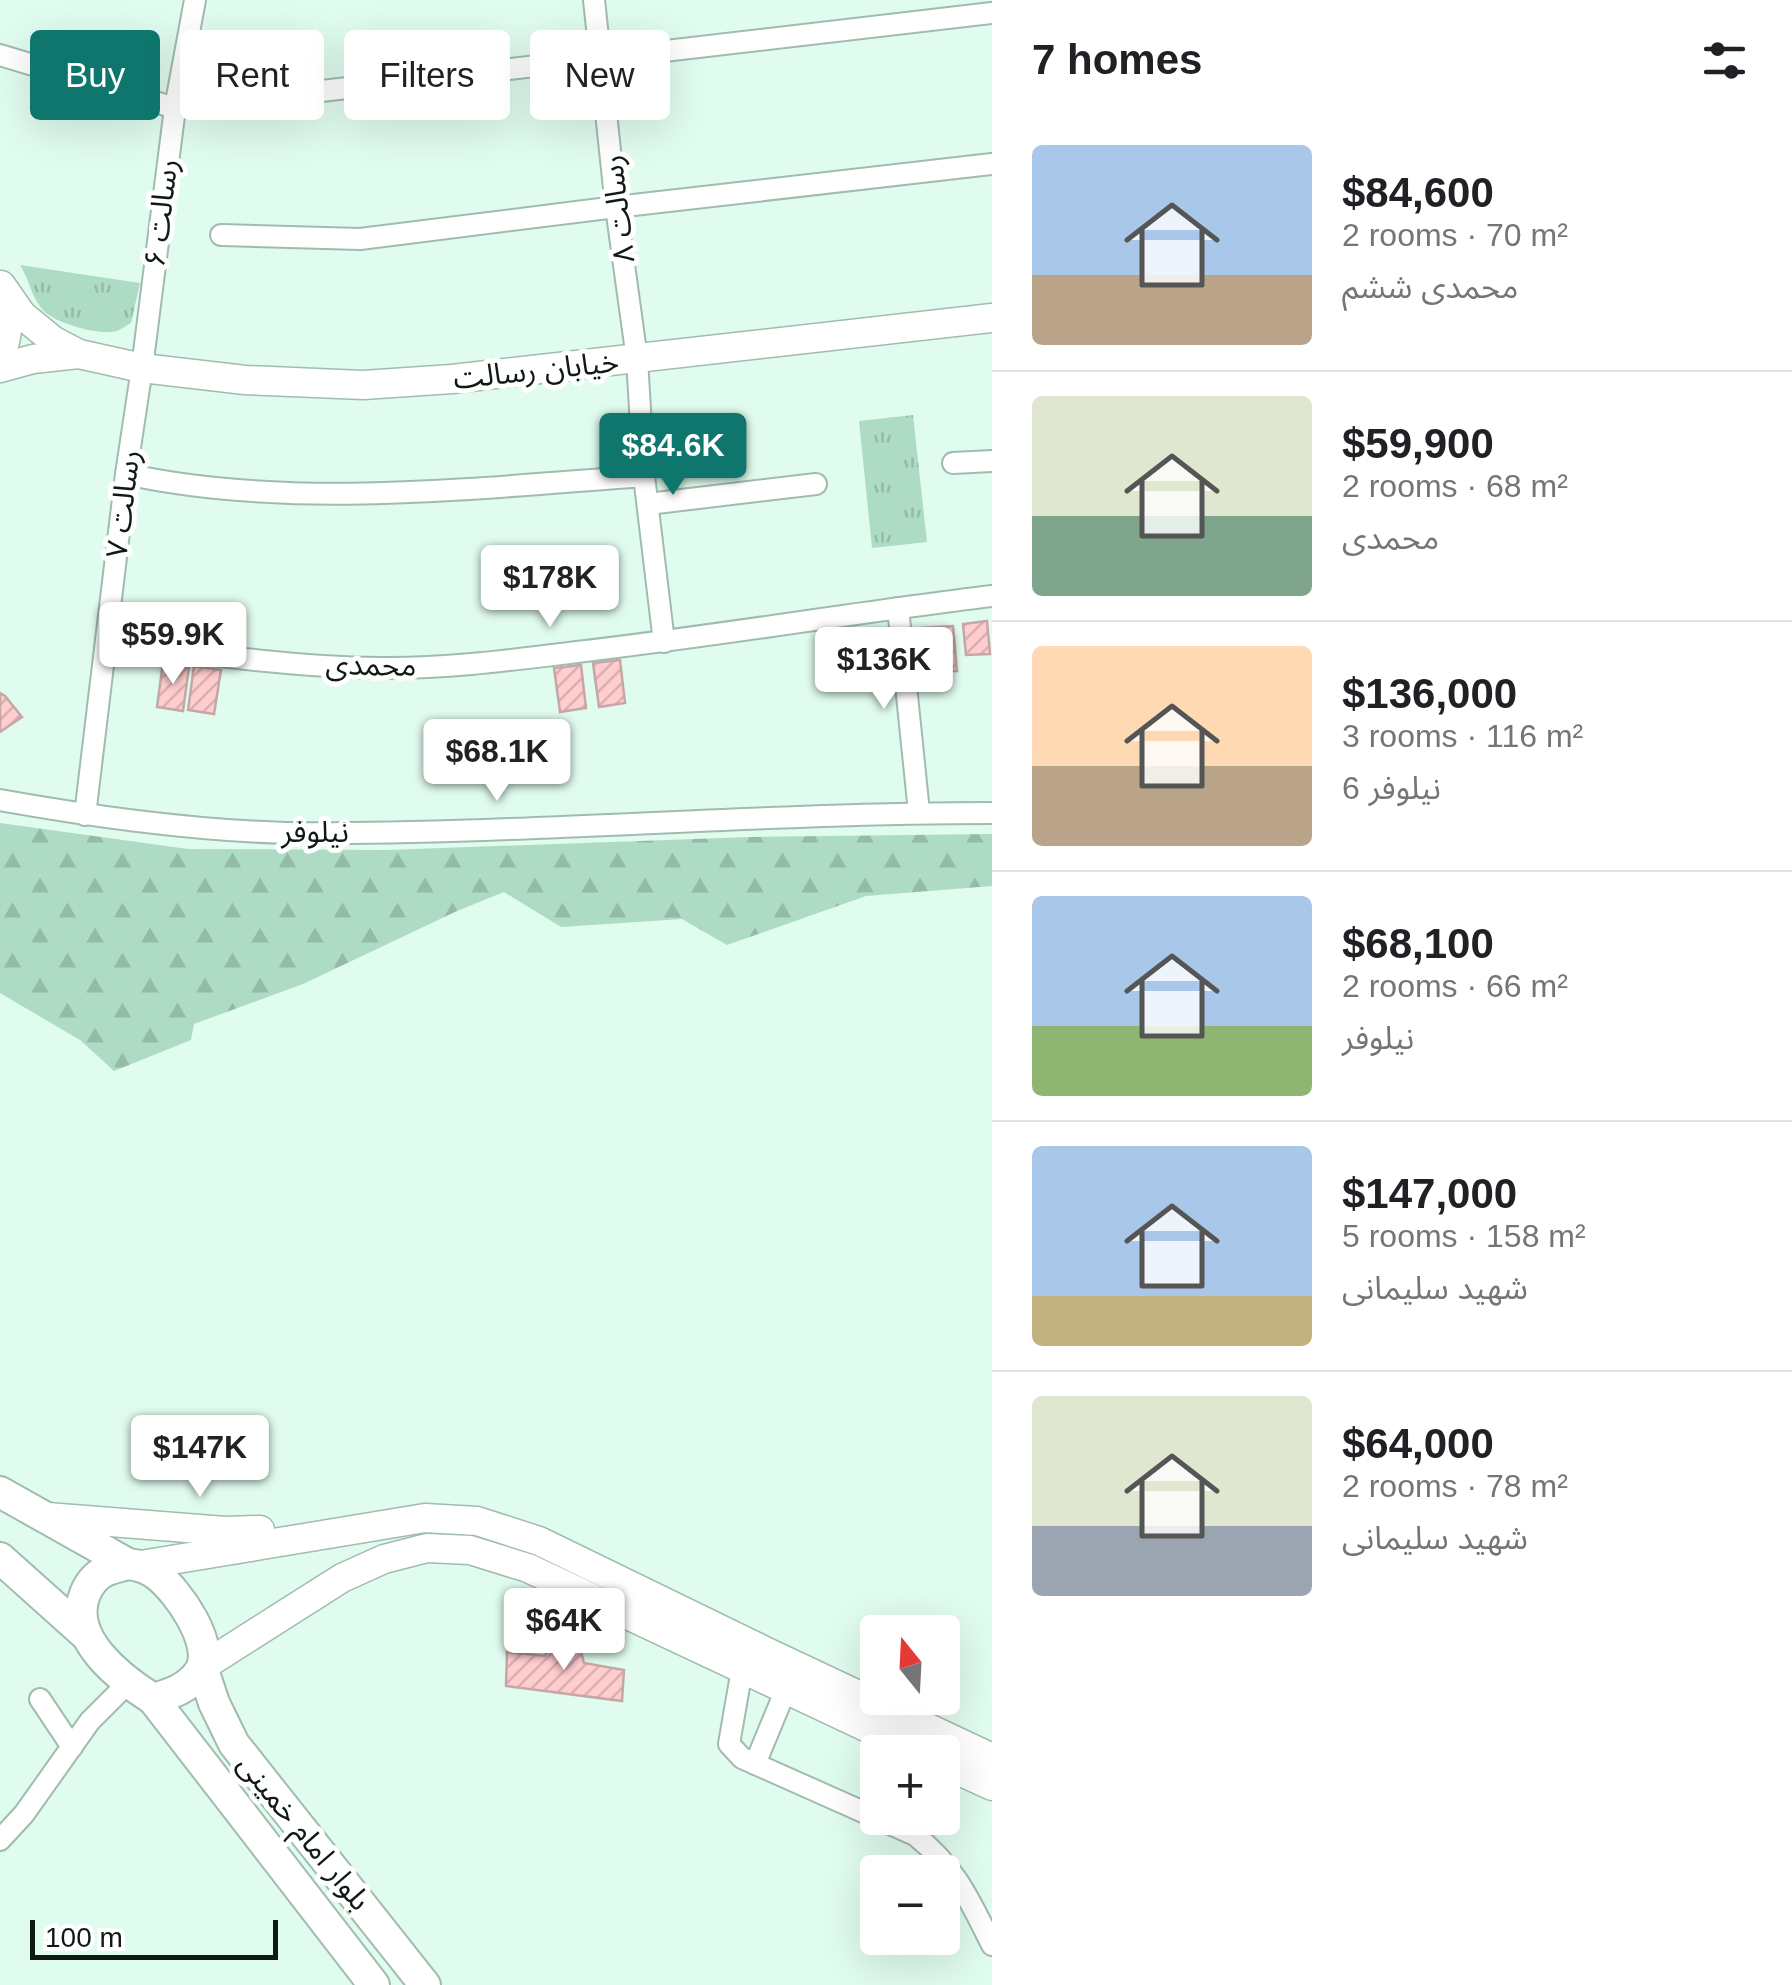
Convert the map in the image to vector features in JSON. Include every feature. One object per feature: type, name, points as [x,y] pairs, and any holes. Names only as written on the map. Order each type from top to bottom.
[{"type":"highway","points":[[0,1492],[156,1573],[199,1631],[202,1668],[172,1694],[141,1691],[0,1558]]},
{"type":"highway","points":[[86,1635],[81,1603],[89,1583],[104,1572],[135,1565]]},
{"type":"highway","name":"بلوار امام خمینی","points":[[202,1668],[234,1744],[426,1985]]},
{"type":"highway","name":"بلوار امام خمینی","points":[[141,1691],[374,1985]]},
{"type":"main road","points":[[0,285],[22,315],[54,341],[79,354]]},
{"type":"main road","points":[[0,285],[8,313],[6,341],[0,357]]},
{"type":"main road","name":"خیابان رسالت","points":[[79,354],[142,368],[245,380],[363,385],[452,379],[992,318]]},
{"type":"main road","points":[[0,368],[33,359],[79,354]]},
{"type":"main road","points":[[47,1517],[225,1531],[352,1529]]},
{"type":"main road","points":[[135,1565],[425,1518],[477,1521],[539,1540],[747,1658]]},
{"type":"main road","points":[[202,1668],[342,1578],[384,1559],[427,1548],[470,1550],[528,1568],[992,1758]]},
{"type":"main road","points":[[791,1678],[890,1735]]},
{"type":"main road","points":[[960,1771],[992,1786]]},
{"type":"street","name":"رسالت ۶","points":[[142,368],[174,108],[195,0]]},
{"type":"street","name":"۸ رسالت","points":[[594,0],[598,30]]},
{"type":"street","points":[[670,50],[992,13]]},
{"type":"street","points":[[0,55],[174,108],[530,66]]},
{"type":"street","name":"۸ رسالت","points":[[607,120],[637,358],[644,476],[664,642]]},
{"type":"street","points":[[221,235],[360,239],[992,164]]},
{"type":"street","name":"رسالت ۷","points":[[85,815],[142,368]]},
{"type":"street","points":[[953,463],[992,461]]},
{"type":"street","points":[[126,474],[173,484],[282,493],[436,491],[644,476]]},
{"type":"street","points":[[648,504],[816,484]]},
{"type":"street","name":"محمدی","points":[[106,641],[281,663],[381,668],[497,661],[664,642],[992,596]]},
{"type":"street","points":[[898,608],[919,812]]},
{"type":"street","name":"نیلوفر","points":[[0,800],[179,826],[315,833],[624,826],[919,812],[992,813]]},
{"type":"street","points":[[747,1658],[729,1744],[742,1758],[914,1835],[953,1871],[992,1945]]},
{"type":"street","points":[[755,1764],[791,1678]]},
{"type":"street","points":[[0,1840],[24,1814],[90,1721],[141,1691]]},
{"type":"street","points":[[40,1699],[72,1746]]},
{"type":"green space","points":[[20,265],[140,283],[131,323],[117,331],[100,332],[56,319],[38,304]]},
{"type":"green space","points":[[913,415],[927,542],[872,548],[859,421]]},
{"type":"green space","points":[[0,823],[188,849],[387,850],[749,837],[992,834],[992,886],[866,896],[727,945],[682,919],[561,927],[504,892],[303,984],[194,1024],[191,1040],[114,1071],[80,1040],[0,993]]},
{"type":"building","points":[[987,621],[990,654],[966,655],[963,624]]},
{"type":"building","points":[[953,626],[957,671],[925,672],[921,628]]},
{"type":"building","points":[[620,660],[625,703],[599,707],[593,663]]},
{"type":"building","points":[[163,663],[189,667],[183,711],[157,707]]},
{"type":"building","points":[[581,665],[586,708],[560,712],[554,668]]},
{"type":"building","points":[[194,666],[221,670],[214,714],[188,710]]},
{"type":"building","points":[[0,693],[22,717],[0,732]]},
{"type":"building","points":[[552,1641],[579,1644],[584,1663],[624,1670],[622,1701],[506,1686],[507,1652],[545,1656]]}]
